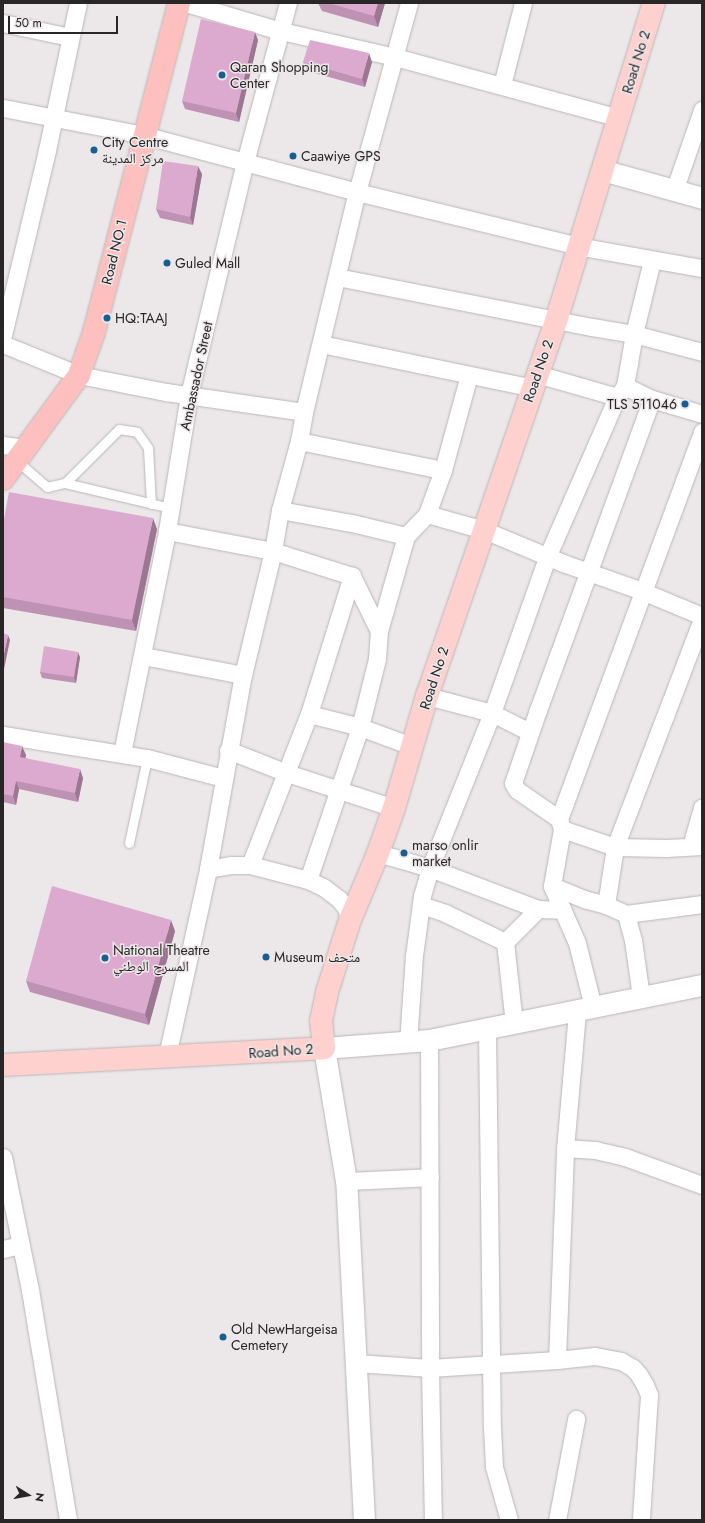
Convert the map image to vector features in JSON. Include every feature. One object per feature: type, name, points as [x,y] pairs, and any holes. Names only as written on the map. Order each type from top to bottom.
[{"type":"highway","name":"Road NO.1","points":[[3,479],[14,451],[79,375],[94,332],[143,135],[179,3]]},
{"type":"main road","name":"Road No 2","points":[[3,1066],[324,1048],[321,1020],[327,992],[350,920],[378,853],[394,808],[427,696],[556,320],[654,3]]},
{"type":"street","points":[[3,335],[54,117],[78,3]]},
{"type":"street","points":[[186,3],[281,31],[395,57],[619,118]]},
{"type":"street","name":"Ambassador Street","points":[[122,753],[168,531],[189,395],[245,162],[288,3]]},
{"type":"street","points":[[167,1056],[208,869],[228,750],[243,675],[273,551],[280,510],[299,441],[304,412],[357,192],[409,3]]},
{"type":"street","points":[[502,85],[523,3]]},
{"type":"street","points":[[3,23],[70,37]]},
{"type":"street","points":[[3,108],[143,135],[357,192],[578,246],[702,268]]},
{"type":"street","points":[[674,191],[702,110]]},
{"type":"street","points":[[602,170],[702,198]]},
{"type":"street","points":[[408,1043],[414,956],[421,905],[430,868],[492,713],[548,555],[621,392],[652,260]]},
{"type":"street","points":[[337,277],[634,334],[702,352]]},
{"type":"street","points":[[3,344],[79,375],[166,392],[304,412]]},
{"type":"street","points":[[321,344],[470,375],[535,381],[621,392],[652,399],[702,414]]},
{"type":"street","points":[[308,880],[360,727],[377,659],[379,631],[406,536],[427,514],[443,470],[470,375]]},
{"type":"street","points":[[652,399],[530,732],[513,783],[514,787],[560,824],[616,847],[666,848],[697,846],[702,808]]},
{"type":"street","points":[[557,1360],[566,1148],[585,1009],[577,943],[552,886],[560,824],[642,591],[702,432]]},
{"type":"street","points":[[299,441],[443,470]]},
{"type":"street","points":[[280,510],[356,524],[406,536]]},
{"type":"street","points":[[427,514],[484,530],[589,572],[642,591],[702,617],[616,847],[606,905]]},
{"type":"street","points":[[168,531],[273,551],[352,576],[379,631]]},
{"type":"street","points":[[250,865],[309,714],[352,576]]},
{"type":"street","points":[[143,656],[243,675]]},
{"type":"street","points":[[427,696],[492,713],[530,732]]},
{"type":"street","points":[[309,714],[360,727],[412,746]]},
{"type":"street","points":[[3,735],[148,758],[223,778]]},
{"type":"street","points":[[228,750],[287,773],[394,808]]},
{"type":"street","points":[[378,853],[430,868],[538,909],[563,910]]},
{"type":"street","points":[[208,869],[231,865],[250,865],[308,880],[323,887],[338,899],[346,908],[350,920]]},
{"type":"street","points":[[552,886],[584,899],[606,905],[626,914],[702,904]]},
{"type":"street","points":[[421,905],[445,913],[505,942]]},
{"type":"street","points":[[505,942],[538,909]]},
{"type":"street","points":[[626,914],[633,940],[641,997]]},
{"type":"street","points":[[505,942],[514,1024]]},
{"type":"street","points":[[364,1520],[346,1181],[324,1048],[408,1043],[429,1040],[487,1030],[702,985]]},
{"type":"street","points":[[487,1030],[494,1467],[509,1520]]},
{"type":"street","points":[[429,1040],[430,1368],[433,1520]]},
{"type":"street","points":[[566,1148],[594,1150],[625,1157],[702,1184]]},
{"type":"street","points":[[3,1157],[21,1244],[68,1520]]},
{"type":"street","points":[[346,1181],[430,1176]]},
{"type":"street","points":[[3,1249],[21,1244]]},
{"type":"street","points":[[356,1363],[430,1368],[557,1360],[595,1356],[607,1357],[621,1361],[633,1368],[645,1385],[649,1396],[641,1520]]},
{"type":"street","points":[[557,1520],[576,1419]]},
{"type":"lane","points":[[65,483],[120,429],[137,432],[148,448],[151,504]]},
{"type":"lane","points":[[14,451],[47,487],[65,483],[171,508]]},
{"type":"lane","points":[[129,843],[148,758]]},
{"type":"building","points":[[328,3],[378,3],[374,16]]},
{"type":"building","name":"Qaran Shopping Center","points":[[201,19],[255,32],[236,113],[182,101]]},
{"type":"building","points":[[310,40],[369,53],[362,79],[303,62]]},
{"type":"building","points":[[163,161],[198,166],[190,217],[156,209]]},
{"type":"building","points":[[9,492],[153,518],[132,620],[3,597],[3,525]]},
{"type":"building","points":[[3,633],[8,635],[3,658]]},
{"type":"building","points":[[44,646],[78,652],[74,677],[40,672]]},
{"type":"building","points":[[3,742],[22,746],[20,757],[80,769],[75,793],[16,781],[13,796],[3,794]]},
{"type":"building","points":[[52,886],[171,920],[145,1014],[26,981]]},
{"type":"place","name":"Qaran Shopping Center","points":[[222,75]]},
{"type":"place","name":"City Centre مركز المدينة","points":[[94,150]]},
{"type":"place","name":"Caawiye GPS","points":[[293,156]]},
{"type":"place","name":"Guled Mall","points":[[167,263]]},
{"type":"place","name":"HQ:TAAJ","points":[[107,318]]},
{"type":"place","name":"TLS 511046","points":[[685,404]]},
{"type":"place","name":"marso onlir market","points":[[404,853]]},
{"type":"place","name":"Museum متحف","points":[[266,957]]},
{"type":"place","name":"National Theatre المسرح الوطني","points":[[105,958]]},
{"type":"place","name":"Old NewHargeisa Cemetery","points":[[223,1337]]}]
